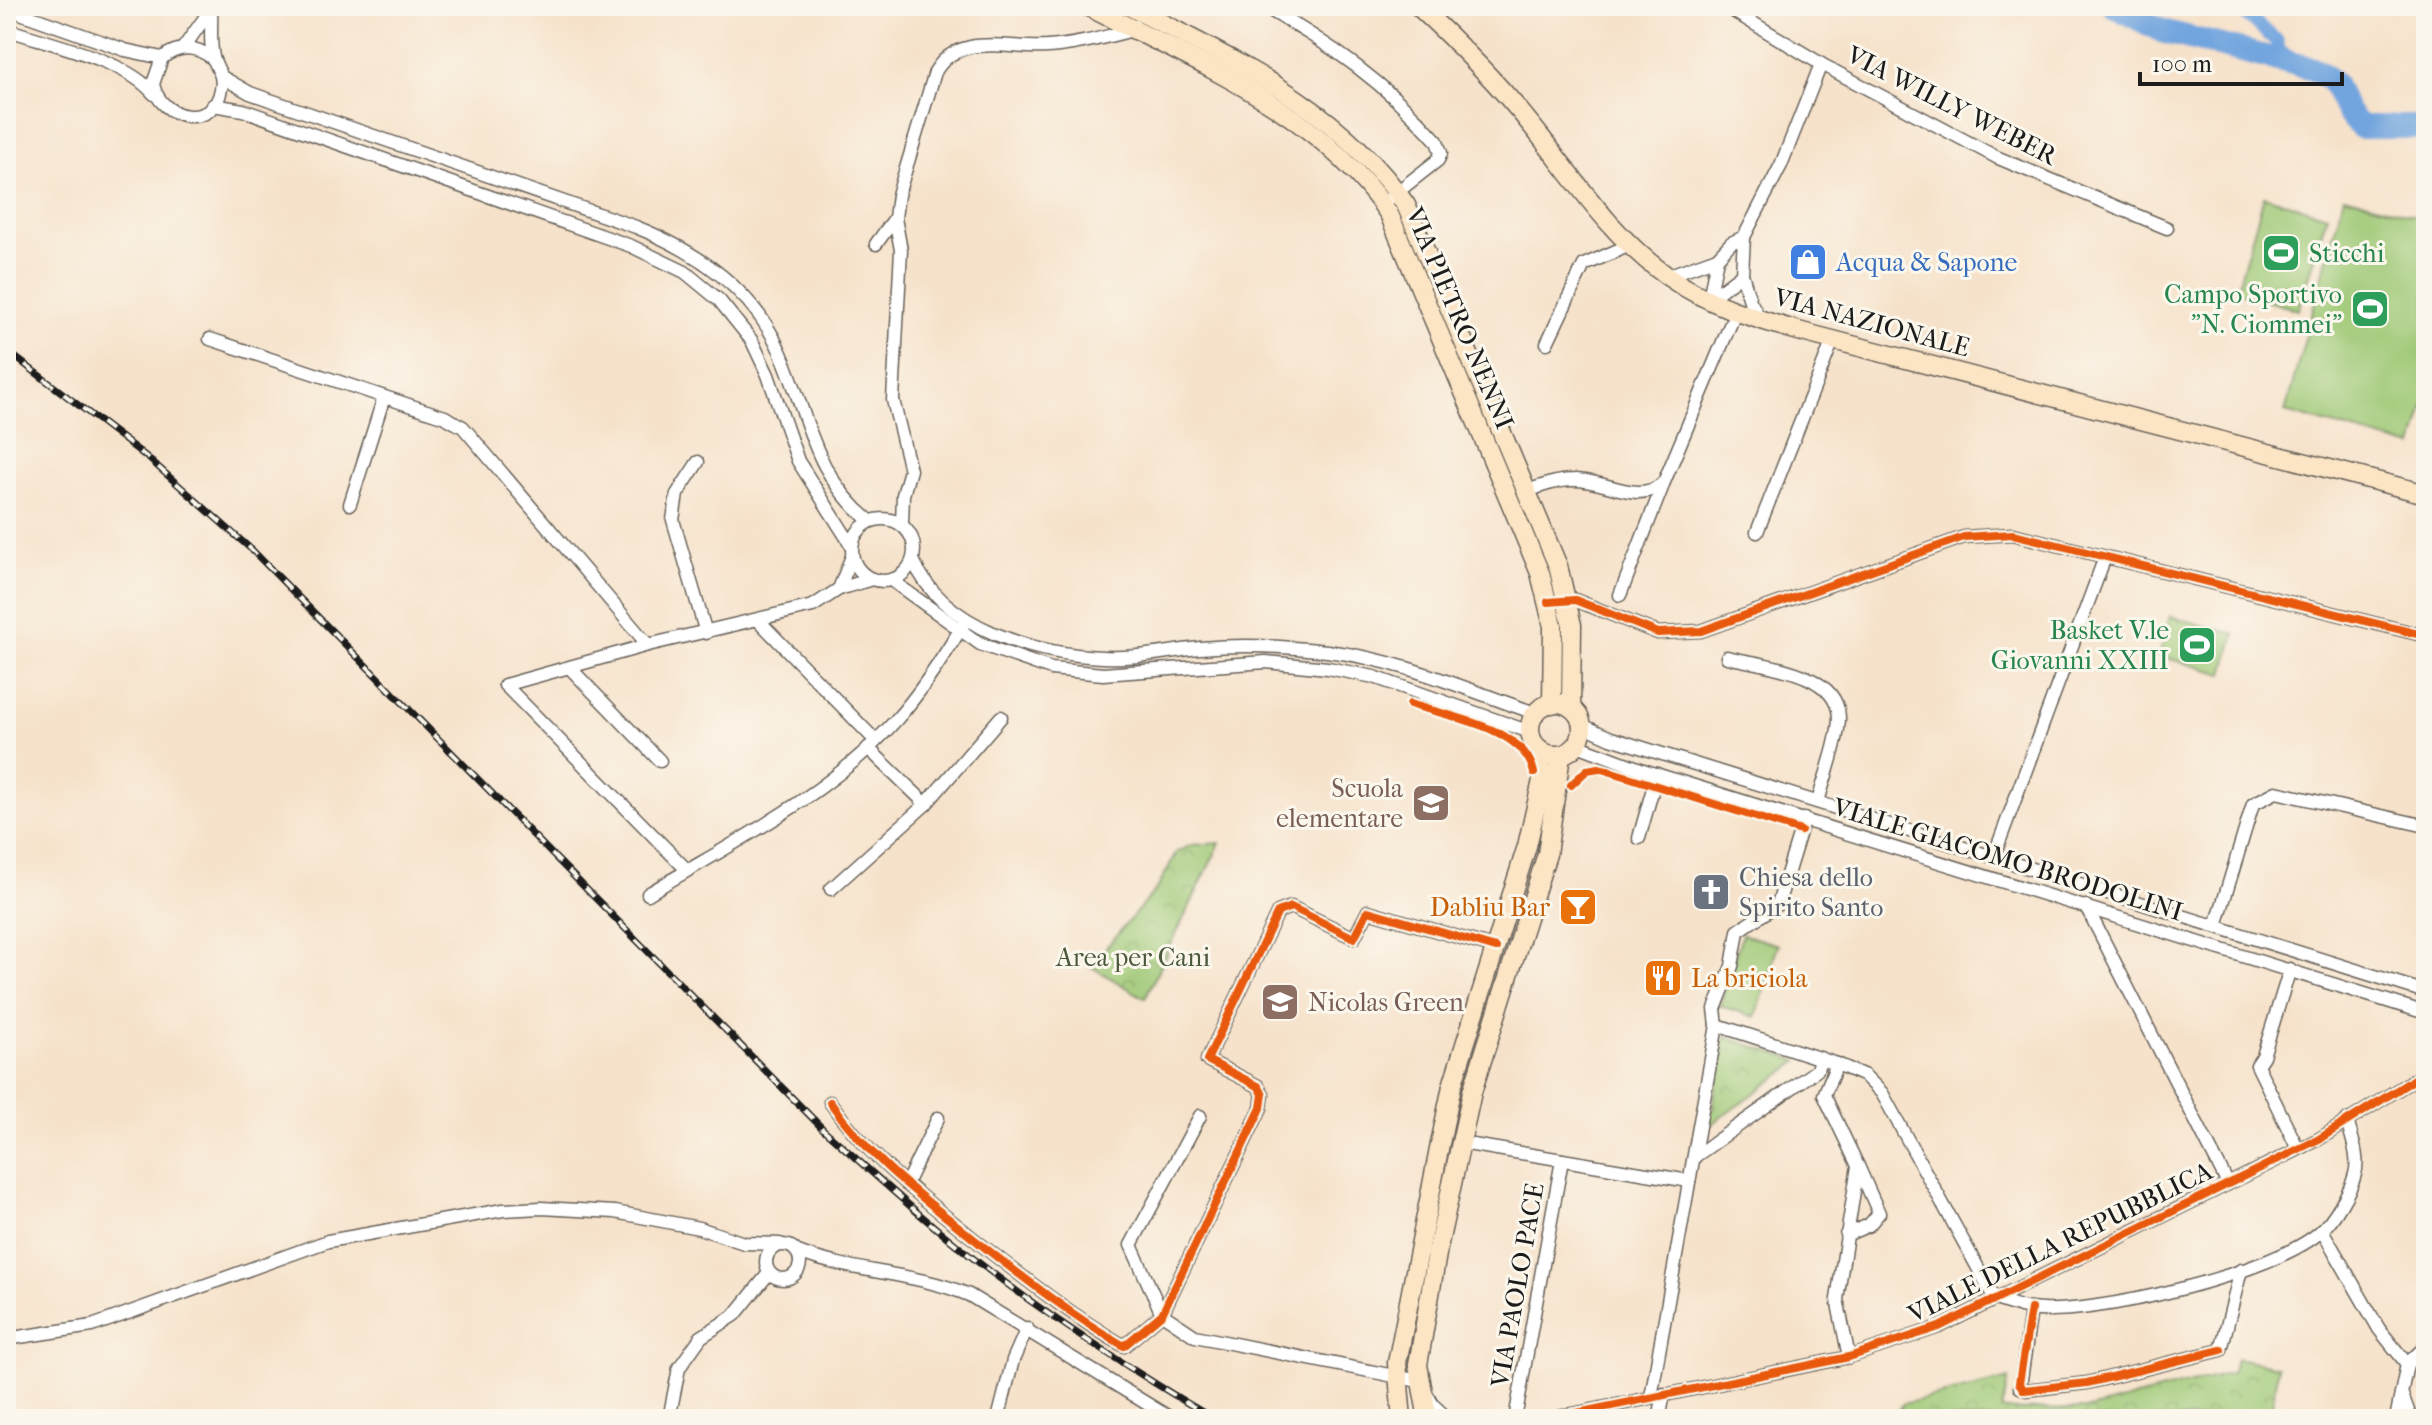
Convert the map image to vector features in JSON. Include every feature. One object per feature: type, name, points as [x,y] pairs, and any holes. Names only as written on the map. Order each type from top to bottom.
[{"type":"street","name":"VIA PIETRO NENNI","points":[[1087,6],[1265,99],[1320,137],[1382,204],[1540,573],[1553,626],[1552,704]]},
{"type":"street","points":[[1263,6],[1320,38],[1375,79],[1437,141],[1441,153],[1438,160],[1382,204]]},
{"type":"street","name":"VIA NAZIONALE","points":[[1418,6],[1484,68],[1630,245],[1667,276],[1709,299],[1761,321],[2426,494]]},
{"type":"street","name":"VIA WILLY WEBER","points":[[1725,6],[1821,64],[1996,157],[2167,228]]},
{"type":"street","points":[[6,8],[125,50],[162,58]]},
{"type":"street","points":[[154,94],[153,75],[162,58],[184,47],[212,8]]},
{"type":"street","points":[[212,8],[213,59]]},
{"type":"street","name":"VIA PIETRO NENNI","points":[[1135,9],[1273,81],[1332,122],[1406,205],[1558,566],[1572,625],[1571,708]]},
{"type":"street","points":[[1135,9],[1133,30],[1047,47],[987,45],[954,51],[942,60],[919,122],[898,195],[895,218],[901,250],[893,400],[910,470],[903,495],[902,524],[913,540],[913,560],[934,592],[967,619],[1054,653],[1106,658],[1269,645],[1331,651],[1428,676],[1535,713],[1552,704],[1571,708],[1582,725],[1569,750],[1547,854],[1472,1092],[1418,1365],[1428,1419]]},
{"type":"street","points":[[6,29],[121,69],[144,82],[167,110],[185,117],[196,116],[213,105],[219,97],[222,77]]},
{"type":"street","points":[[184,47],[205,52],[213,59],[222,77],[250,93],[636,227],[701,260],[743,295],[770,332],[786,366],[813,446],[846,498],[874,520],[902,524]]},
{"type":"street","points":[[1761,321],[1750,301],[1742,274],[1744,237],[1781,165],[1821,64]]},
{"type":"street","points":[[213,105],[243,110],[608,238],[685,272],[719,300],[752,341],[768,375],[798,461],[852,551],[857,568],[872,579]]},
{"type":"street","points":[[876,244],[895,218]]},
{"type":"street","points":[[1667,276],[1717,258],[1731,243],[1744,237]]},
{"type":"street","points":[[1547,343],[1584,265],[1630,245]]},
{"type":"street","points":[[1709,299],[1717,258]]},
{"type":"street","points":[[1709,299],[1742,274]]},
{"type":"street","points":[[1620,595],[1736,311]]},
{"type":"street","points":[[210,339],[463,427],[648,645]]},
{"type":"street","points":[[1757,532],[1833,340]]},
{"type":"street","points":[[350,504],[384,397]]},
{"type":"street","points":[[698,462],[677,494],[673,520],[706,633]]},
{"type":"street","points":[[1525,492],[1575,480],[1643,493],[1656,490],[1664,482]]},
{"type":"street","points":[[839,589],[860,529],[903,495]]},
{"type":"street","points":[[1548,602],[1568,599],[1636,627],[1674,635],[1701,631],[1916,552],[1973,535],[2013,534],[2426,636]]},
{"type":"street","points":[[1994,856],[2105,557]]},
{"type":"street","points":[[687,870],[505,685],[648,645],[813,606],[839,589],[872,579],[891,580],[902,575],[913,560]]},
{"type":"street","points":[[891,580],[924,602],[959,632],[1006,655],[1051,669],[1103,674],[1266,662],[1359,674],[1424,693],[1530,732],[1540,749],[1543,776],[1531,832],[1452,1086],[1397,1363],[1402,1419]]},
{"type":"street","points":[[648,894],[810,794],[872,744],[915,696],[967,619]]},
{"type":"street","points":[[759,621],[926,804]]},
{"type":"street","points":[[1727,657],[1821,681],[1834,695],[1839,719],[1818,802]]},
{"type":"street","points":[[570,668],[660,761]]},
{"type":"street","points":[[1424,693],[1428,676]]},
{"type":"street","points":[[1530,732],[1535,713]]},
{"type":"street","points":[[831,889],[926,804],[1001,717]]},
{"type":"street","name":"VIALE GIACOMO BRODOLINI","points":[[1582,725],[1611,738],[2426,992]]},
{"type":"street","points":[[1540,749],[1569,750]]},
{"type":"street","name":"VIALE GIACOMO BRODOLINI","points":[[1569,750],[1804,819],[2426,1013]]},
{"type":"street","points":[[1639,838],[1657,774]]},
{"type":"street","points":[[2216,926],[2253,804],[2264,795],[2276,792],[2426,826]]},
{"type":"street","points":[[1659,1419],[1657,1396],[1689,1181],[1717,1025],[1715,1009],[1732,966],[1738,931],[1778,904],[1804,819]]},
{"type":"street","points":[[2086,906],[2228,1184]]},
{"type":"street","points":[[830,1102],[852,1134],[906,1184],[1080,1320],[1124,1346],[1162,1314],[1261,1108],[1263,1094],[1258,1086],[1207,1060],[1277,915],[1284,908],[1294,909],[1354,938],[1368,911],[1496,948]]},
{"type":"street","points":[[2290,969],[2263,1056],[2257,1065],[2298,1149]]},
{"type":"street","points":[[1480,999],[1499,1006]]},
{"type":"street","points":[[1717,1025],[1865,1076],[1893,1108],[1995,1299],[2031,1309],[2106,1304],[2265,1264],[2322,1230],[2356,1174],[2347,1120]]},
{"type":"street","points":[[1694,1157],[1817,1070],[1820,1058]]},
{"type":"street","points":[[1837,1064],[1824,1095],[1879,1213],[1869,1225],[1846,1235]]},
{"type":"street","name":"VIALE DELLA REPUBBLICA","points":[[1548,1419],[1849,1357],[1939,1327],[2298,1149],[2426,1072]]},
{"type":"street","points":[[1200,1116],[1131,1245],[1162,1314],[1195,1336],[1399,1380],[1419,1381]]},
{"type":"street","points":[[906,1184],[938,1118]]},
{"type":"street","points":[[1461,1143],[1689,1181]]},
{"type":"street","name":"VIA PAOLO PACE","points":[[1515,1419],[1562,1160]]},
{"type":"street","points":[[1849,1357],[1837,1299],[1858,1166]]},
{"type":"street","points":[[6,1339],[92,1326],[328,1241],[507,1210],[615,1212],[699,1228],[744,1243],[790,1246],[830,1264],[946,1285],[1027,1328],[1172,1419]]},
{"type":"street","points":[[2322,1230],[2389,1343],[2407,1364]]},
{"type":"street","points":[[744,1243],[768,1269],[785,1279],[798,1270],[830,1264]]},
{"type":"street","points":[[669,1419],[679,1368],[701,1337],[735,1315],[768,1269],[767,1254],[780,1244]]},
{"type":"street","points":[[798,1252],[798,1270]]},
{"type":"street","points":[[2031,1309],[2020,1387],[2026,1390],[2087,1383],[2221,1350],[2241,1270]]},
{"type":"street","points":[[998,1419],[1013,1360],[1027,1328]]},
{"type":"street","points":[[2396,1419],[2403,1397],[2407,1364],[2426,1346]]},
{"type":"street","points":[[1419,1381],[1433,1405],[1448,1419]]},
{"type":"street","points":[[2403,1397],[2411,1419]]},
{"type":"green space","name":"Sticchi","points":[[2264,196],[2327,215],[2298,310],[2236,292]]},
{"type":"green space","name":"Campo Sportivo \"N. Ciommei\"","points":[[2344,196],[2426,219],[2426,399],[2413,447],[2285,412]]},
{"type":"green space","points":[[1736,250],[1736,268],[1720,282],[1725,261]]},
{"type":"green space","name":"Basket V.le Giovanni XXIII","points":[[2170,616],[2235,634],[2224,674],[2159,656]]},
{"type":"green space","name":"Area per Cani","points":[[1220,843],[1145,998],[1090,966],[1158,887],[1177,852],[1192,845]]},
{"type":"green space","points":[[1742,934],[1778,945],[1756,1017],[1720,1006]]},
{"type":"green space","points":[[1725,1037],[1799,1061],[1709,1126]]},
{"type":"green space","points":[[2236,1358],[2278,1366],[2270,1419],[1898,1419],[1902,1404],[2009,1379],[2001,1410],[2089,1409],[2231,1373]]},
{"type":"waterway","points":[[2114,6],[2162,31],[2313,69],[2332,82],[2352,119],[2361,127],[2426,127]]},
{"type":"waterway","points":[[2235,6],[2277,41],[2279,52],[2313,69]]},
{"type":"railway","points":[[6,350],[148,458],[252,550],[823,1129],[886,1185],[1021,1295],[1102,1350],[1214,1419]]},
{"type":"cycle path","points":[[1548,602],[1575,600],[1658,633],[1701,631],[1964,537],[2013,534],[2426,636]]},
{"type":"cycle path","points":[[1410,704],[1464,719],[1501,734],[1528,757],[1534,773]]},
{"type":"cycle path","points":[[1571,785],[1587,770],[1599,768],[1801,831]]},
{"type":"cycle path","points":[[830,1102],[860,1140],[913,1190],[1045,1294],[1124,1346],[1162,1314],[1261,1108],[1263,1094],[1258,1086],[1207,1060],[1278,912],[1291,907],[1354,938],[1368,911],[1496,948]]},
{"type":"cycle path","points":[[1548,1419],[1849,1357],[1939,1327],[2319,1139],[2426,1072]]},
{"type":"cycle path","points":[[2031,1309],[2019,1383],[2024,1390],[2087,1383],[2221,1350]]},
{"type":"place","name":"Sticchi","points":[[2281,253]]},
{"type":"place","name":"Acqua & Sapone","points":[[1808,262]]},
{"type":"place","name":"Campo Sportivo \"N. Ciommei\"","points":[[2370,309]]},
{"type":"place","name":"Basket V.le Giovanni XXIII","points":[[2197,645]]},
{"type":"place","name":"Scuola elementare","points":[[1431,803]]},
{"type":"place","name":"Chiesa dello Spirito Santo","points":[[1711,892]]},
{"type":"place","name":"Dabliu Bar","points":[[1578,907]]},
{"type":"place","name":"La briciola","points":[[1663,978]]},
{"type":"place","name":"Nicolas Green","points":[[1280,1002]]}]
